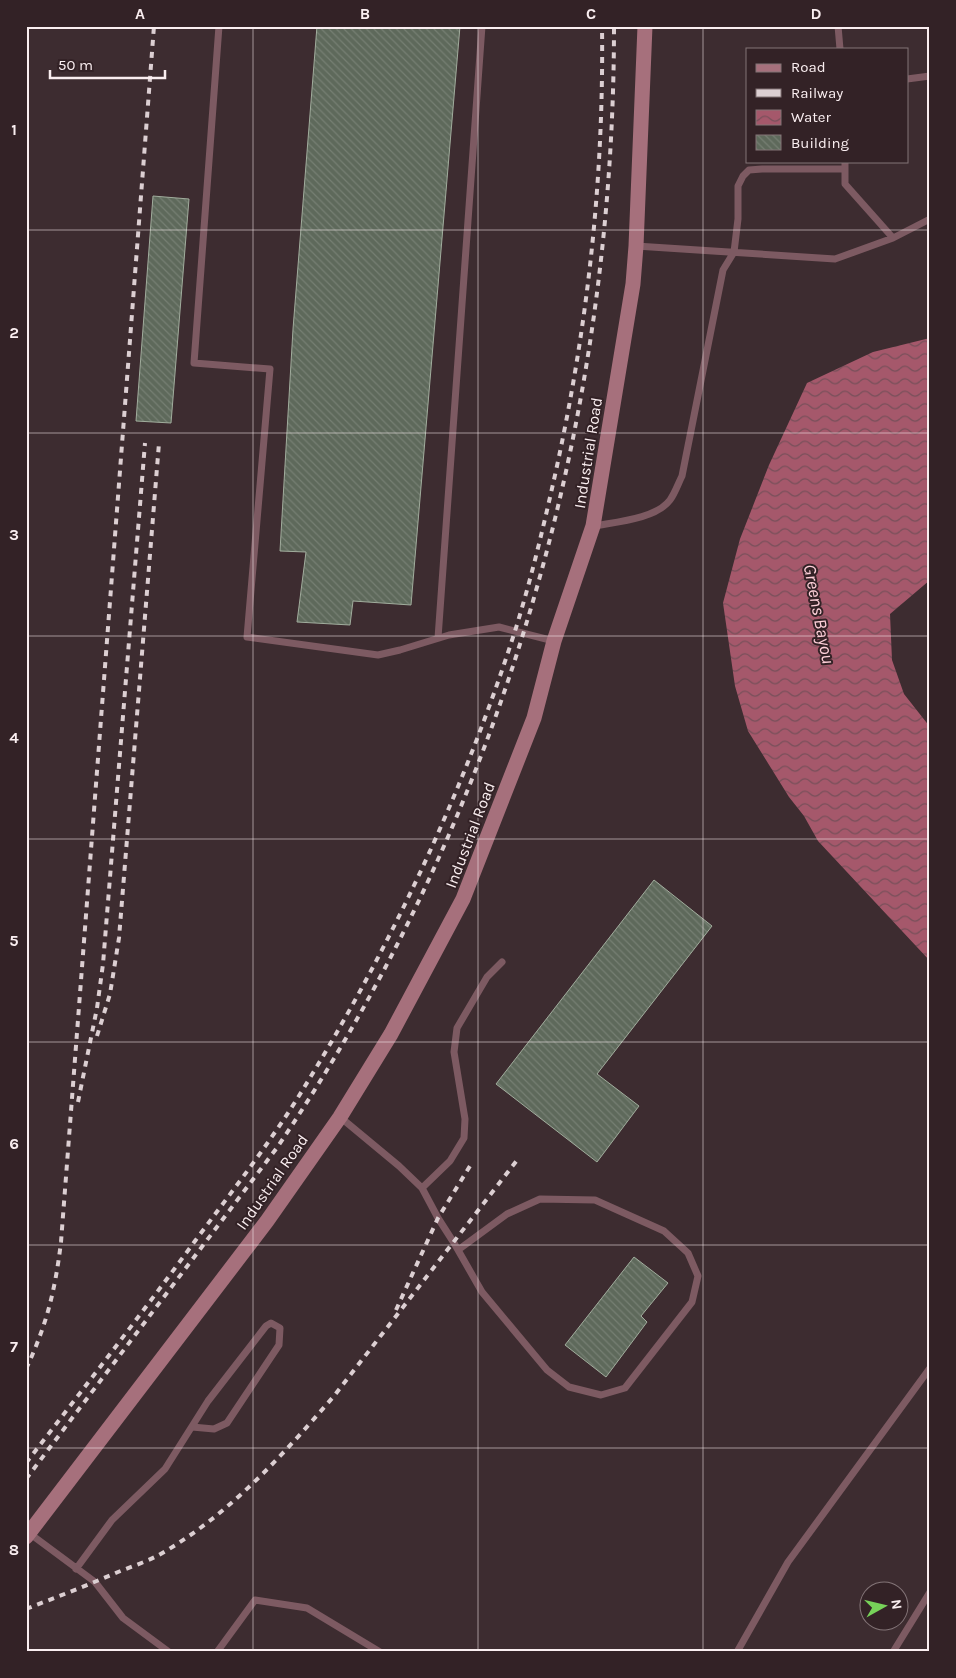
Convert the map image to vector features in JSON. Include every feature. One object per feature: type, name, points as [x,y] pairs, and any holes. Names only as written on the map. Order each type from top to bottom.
[{"type":"street","name":"Industrial Road","points":[[28,1535],[267,1221],[340,1117],[391,1034],[463,899],[534,718],[554,641],[593,526],[633,284],[645,26]]},
{"type":"lane","points":[[220,26],[194,363],[270,369],[247,637],[378,655],[448,635],[499,627],[554,641]]},
{"type":"lane","points":[[438,638],[482,26]]},
{"type":"lane","points":[[838,26],[840,48]]},
{"type":"lane","points":[[908,79],[930,76]]},
{"type":"lane","points":[[593,526],[643,516],[660,510],[670,501],[682,476],[723,270],[734,252],[738,219],[738,186],[749,170],[845,165],[844,184],[893,238]]},
{"type":"lane","points":[[636,246],[835,259],[893,238],[930,219]]},
{"type":"lane","points":[[422,1188],[450,1161],[464,1138],[465,1119],[454,1052],[457,1028],[487,977],[502,962]]},
{"type":"lane","points":[[340,1117],[399,1166],[422,1188],[482,1292],[547,1370],[569,1387],[601,1395],[625,1388],[692,1302],[698,1276],[688,1253],[664,1231],[595,1200],[540,1198],[507,1214],[458,1250]]},
{"type":"lane","points":[[76,1569],[112,1520],[165,1469],[208,1401],[266,1326],[271,1323],[280,1328],[279,1345],[227,1423],[214,1429],[192,1427]]},
{"type":"lane","points":[[737,1652],[788,1562],[930,1368]]},
{"type":"lane","points":[[28,1535],[95,1582],[123,1618],[169,1652]]},
{"type":"lane","points":[[893,1652],[930,1592]]},
{"type":"lane","points":[[217,1652],[255,1600],[307,1608],[380,1652]]},
{"type":"water","name":"Greens Bayou","points":[[930,338],[930,580],[890,614],[892,660],[904,694],[930,727],[930,961],[818,841],[804,816],[789,797],[748,731],[735,686],[723,603],[740,539],[769,465],[807,383],[873,352]]},
{"type":"building","points":[[317,26],[460,26],[411,605],[353,601],[350,625],[297,622],[306,552],[280,551],[293,329]]},
{"type":"building","points":[[153,196],[189,199],[171,423],[136,421]]},
{"type":"building","points":[[654,880],[712,926],[597,1074],[639,1106],[597,1162],[496,1084]]},
{"type":"building","points":[[634,1257],[668,1283],[641,1316],[647,1322],[606,1377],[565,1345]]},
{"type":"railway","points":[[26,1369],[49,1307],[61,1242],[154,26]]},
{"type":"railway","points":[[26,1463],[234,1188],[297,1099],[330,1044],[392,930],[421,871],[472,752],[515,631],[531,576],[565,427],[584,314],[591,256],[600,142],[602,26]]},
{"type":"railway","points":[[26,1479],[276,1149],[355,1022],[424,890],[482,754],[529,613],[566,470],[593,323],[609,175],[614,26]]},
{"type":"railway","points":[[78,1102],[97,1008],[103,964],[145,443]]},
{"type":"railway","points":[[97,1036],[110,994],[119,938],[159,443]]},
{"type":"railway","points":[[26,1609],[157,1556],[207,1523],[252,1484],[274,1463],[334,1396],[518,1159]]},
{"type":"railway","points":[[396,1310],[438,1218],[470,1166]]}]
